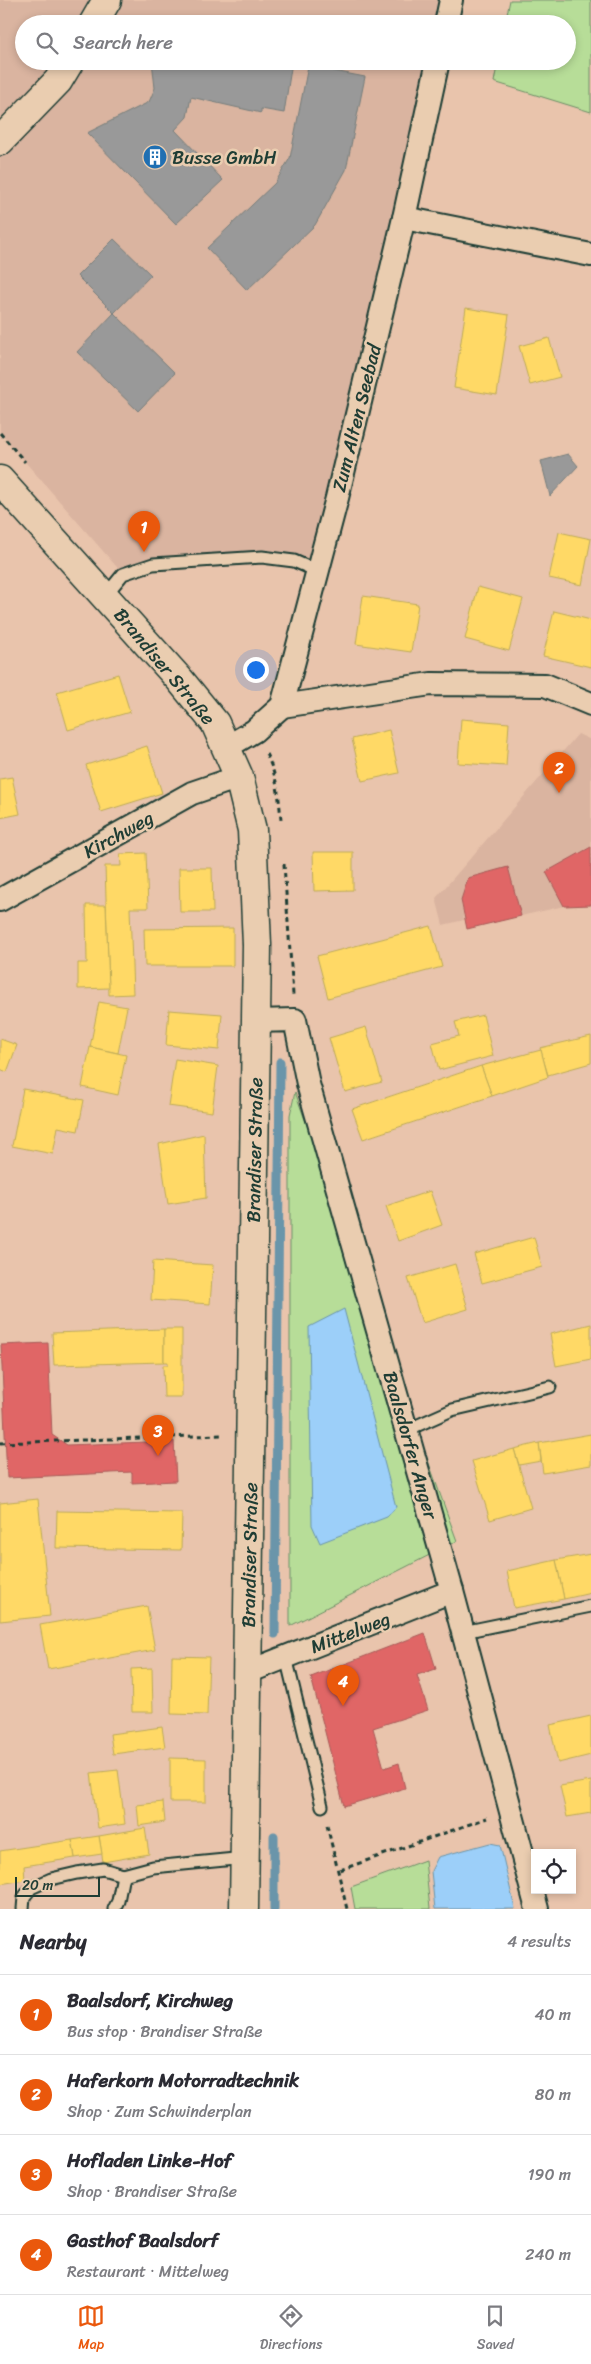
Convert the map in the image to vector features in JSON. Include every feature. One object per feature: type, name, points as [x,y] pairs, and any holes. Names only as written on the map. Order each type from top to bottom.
[{"type":"street","points":[[98,15],[107,0]]},
{"type":"street","points":[[448,15],[451,0]]},
{"type":"street","points":[[0,141],[58,81],[65,70]]},
{"type":"street","name":"Zum Alten Seebad","points":[[282,706],[337,498],[404,218],[436,70]]},
{"type":"street","points":[[404,218],[591,255]]},
{"type":"street","name":"Brandiser Straße","points":[[0,480],[198,700],[215,723],[228,747],[240,777],[252,830],[255,864],[257,945],[244,1909]]},
{"type":"street","points":[[228,747],[254,731],[282,706],[431,684],[545,685],[591,704]]},
{"type":"street","name":"Kirchweg","points":[[0,900],[192,794],[240,777]]},
{"type":"street","points":[[255,1021],[295,1020]]},
{"type":"street","name":"Baalsdorfer Anger","points":[[295,1020],[308,1084],[452,1591],[537,1909]]},
{"type":"street","name":"Mittelweg","points":[[248,1672],[452,1591]]},
{"type":"lane","points":[[105,596],[123,574],[153,564],[262,557],[294,561],[317,571]]},
{"type":"lane","points":[[406,1430],[452,1410],[550,1387]]},
{"type":"lane","points":[[463,1632],[591,1606]]},
{"type":"lane","points":[[286,1657],[322,1806]]},
{"type":"lane","points":[[23,1909],[24,1897],[30,1888],[51,1879],[103,1868],[123,1875],[153,1867],[245,1858]]},
{"type":"lane","points":[[114,1909],[118,1901],[123,1875]]},
{"type":"path","points":[[288,945],[295,1020]]},
{"type":"path","points":[[0,1443],[224,1435]]},
{"type":"path","points":[[322,1806],[340,1870],[347,1909]]},
{"type":"path","points":[[340,1870],[511,1810]]},
{"type":"shaded area","points":[[0,0],[451,0],[448,15],[15,15],[15,70],[436,70],[317,571],[294,561],[173,562],[123,574],[0,433]]},
{"type":"shaded area","points":[[578,734],[591,740],[591,847],[546,872],[564,906],[521,916],[508,868],[468,878],[461,900],[464,920],[443,925],[436,898]]},
{"type":"green space","points":[[510,0],[591,0],[591,112],[494,82],[496,70],[576,70],[576,15],[507,15]]},
{"type":"green space","points":[[295,1092],[457,1541],[290,1626],[290,1115]]},
{"type":"green space","points":[[425,1860],[430,1909],[355,1909],[351,1887]]},
{"type":"water","points":[[344,1309],[396,1507],[387,1517],[320,1543],[312,1525],[309,1327]]},
{"type":"water","points":[[490,1843],[500,1845],[515,1909],[435,1909],[431,1871],[438,1857]]},
{"type":"building: Homes","points":[[466,308],[509,315],[497,395],[454,388]]},
{"type":"building: Homes","points":[[549,338],[560,377],[530,385],[519,346]]},
{"type":"building: Homes","points":[[559,532],[591,539],[582,585],[549,578]]},
{"type":"building: Homes","points":[[478,587],[523,599],[509,651],[465,639]]},
{"type":"building: Homes","points":[[363,596],[418,604],[411,652],[356,644]]},
{"type":"building: Homes","points":[[554,611],[591,620],[591,667],[543,656]]},
{"type":"building: Homes","points":[[118,674],[130,712],[68,730],[57,692]]},
{"type":"building: Homes","points":[[461,719],[509,723],[506,766],[458,763]]},
{"type":"building: Homes","points":[[389,730],[399,773],[362,781],[352,739]]},
{"type":"building: Homes","points":[[147,746],[162,793],[101,812],[86,765]]},
{"type":"building: Homes","points":[[12,777],[20,814],[0,818],[0,779]]},
{"type":"building: Homes","points":[[313,852],[353,852],[353,890],[314,891]]},
{"type":"building: Homes","points":[[146,853],[148,908],[130,908],[133,994],[109,995],[105,866],[121,866],[120,854]]},
{"type":"building: Homes","points":[[179,868],[212,868],[213,912],[180,912]]},
{"type":"building: Homes","points":[[86,905],[106,905],[109,988],[78,989],[78,963],[87,963]]},
{"type":"building: Homes","points":[[431,926],[442,967],[328,998],[317,956]]},
{"type":"building: Homes","points":[[233,928],[233,966],[145,966],[144,929]]},
{"type":"building: Homes","points":[[99,1002],[127,1007],[118,1053],[90,1047]]},
{"type":"building: Homes","points":[[169,1010],[222,1014],[219,1050],[166,1045]]},
{"type":"building: Homes","points":[[483,1015],[493,1056],[439,1070],[432,1043],[459,1036],[455,1022]]},
{"type":"building: Homes","points":[[366,1027],[382,1082],[345,1092],[329,1038]]},
{"type":"building: Homes","points":[[591,1036],[591,1063],[548,1075],[540,1048]]},
{"type":"building: Homes","points":[[0,1039],[17,1045],[7,1072],[0,1069]]},
{"type":"building: Homes","points":[[90,1047],[126,1055],[118,1095],[82,1087]]},
{"type":"building: Homes","points":[[541,1050],[548,1077],[492,1096],[481,1066]]},
{"type":"building: Homes","points":[[175,1059],[218,1066],[212,1112],[168,1106]]},
{"type":"building: Homes","points":[[481,1066],[492,1096],[363,1139],[352,1109]]},
{"type":"building: Homes","points":[[23,1089],[84,1100],[78,1131],[58,1127],[53,1154],[12,1146]]},
{"type":"building: Homes","points":[[204,1134],[206,1198],[168,1204],[159,1144]]},
{"type":"building: Homes","points":[[430,1191],[442,1225],[398,1241],[386,1206]]},
{"type":"building: Homes","points":[[534,1237],[542,1267],[482,1283],[474,1254]]},
{"type":"building: Homes","points":[[153,1261],[213,1265],[210,1304],[151,1300]]},
{"type":"building: Homes","points":[[455,1264],[468,1309],[422,1323],[408,1278]]},
{"type":"building: Homes","points":[[591,1324],[591,1359],[556,1366],[550,1334]]},
{"type":"building: Homes","points":[[164,1329],[164,1362],[54,1365],[52,1333]]},
{"type":"building: Homes","points":[[164,1329],[182,1329],[182,1397],[164,1397],[163,1365],[168,1365],[168,1362],[164,1362]]},
{"type":"building: Homes","points":[[591,1434],[591,1465],[543,1473],[539,1443]]},
{"type":"building: Homes","points":[[539,1443],[541,1461],[519,1465],[514,1449]]},
{"type":"building: Homes","points":[[514,1449],[531,1508],[490,1520],[472,1461]]},
{"type":"building: Homes","points":[[38,1499],[50,1616],[0,1621],[0,1503]]},
{"type":"building: Homes","points":[[57,1511],[182,1513],[181,1550],[56,1548]]},
{"type":"building: Homes","points":[[591,1554],[591,1593],[564,1599],[556,1560]]},
{"type":"building: Homes","points":[[556,1560],[564,1599],[514,1608],[507,1571]]},
{"type":"building: Homes","points":[[147,1606],[155,1650],[48,1669],[40,1625]]},
{"type":"building: Homes","points":[[172,1656],[209,1657],[207,1715],[171,1714]]},
{"type":"building: Homes","points":[[152,1668],[153,1712],[132,1712],[131,1669]]},
{"type":"building: Homes","points":[[591,1716],[591,1755],[558,1763],[550,1725]]},
{"type":"building: Homes","points":[[162,1727],[165,1747],[113,1754],[110,1734]]},
{"type":"building: Homes","points":[[170,1758],[206,1759],[206,1802],[170,1802]]},
{"type":"building: Homes","points":[[118,1770],[125,1824],[98,1828],[91,1773]]},
{"type":"building: Homes","points":[[591,1781],[591,1813],[567,1817],[560,1786]]},
{"type":"building: Homes","points":[[163,1802],[165,1822],[139,1826],[137,1805]]},
{"type":"building: Homes","points":[[145,1828],[149,1854],[103,1862],[99,1836]]},
{"type":"building: Homes","points":[[99,1836],[102,1854],[75,1858],[72,1840]]},
{"type":"building: Homes","points":[[72,1840],[75,1858],[24,1866],[25,1880],[0,1884],[0,1851]]},
{"type":"building: Shops","points":[[591,847],[591,905],[564,906],[546,872]]},
{"type":"building: Shops","points":[[508,867],[521,916],[467,929],[461,900],[468,878]]},
{"type":"building: Shops","points":[[48,1343],[52,1435],[67,1445],[174,1441],[176,1481],[132,1483],[132,1472],[7,1478],[1,1345]]},
{"type":"building: Shops","points":[[425,1633],[436,1669],[417,1675],[428,1710],[373,1728],[384,1768],[399,1763],[405,1788],[344,1806],[311,1677]]},
{"type":"building: Industry","name":"Busse GmbH","points":[[153,70],[291,70],[284,113],[261,109],[261,113],[191,97],[187,117],[175,130],[223,180],[176,224],[87,133],[149,102],[155,88]]},
{"type":"building: Industry","points":[[307,70],[329,70],[365,77],[346,170],[315,225],[247,290],[207,248],[275,183],[290,158]]},
{"type":"building: Industry","points":[[114,239],[151,275],[114,313],[77,276]]},
{"type":"building: Industry","points":[[114,313],[175,373],[138,411],[77,352]]},
{"type":"building: Industry","points":[[568,454],[578,466],[550,496],[541,461]]},
{"type":"waterway","points":[[275,1634],[280,1062]]},
{"type":"waterway","points":[[274,1836],[274,1909]]},
{"type":"place","name":"Busse GmbH","points":[[155,157]]},
{"type":"place","name":"Baalsdorf, Kirchweg","points":[[144,552]]},
{"type":"place","name":"Haferkorn Motorradtechnik","points":[[559,793]]},
{"type":"place","name":"Hofladen Linke-Hof","points":[[158,1456]]},
{"type":"place","name":"Gasthof Baalsdorf","points":[[343,1706]]}]
